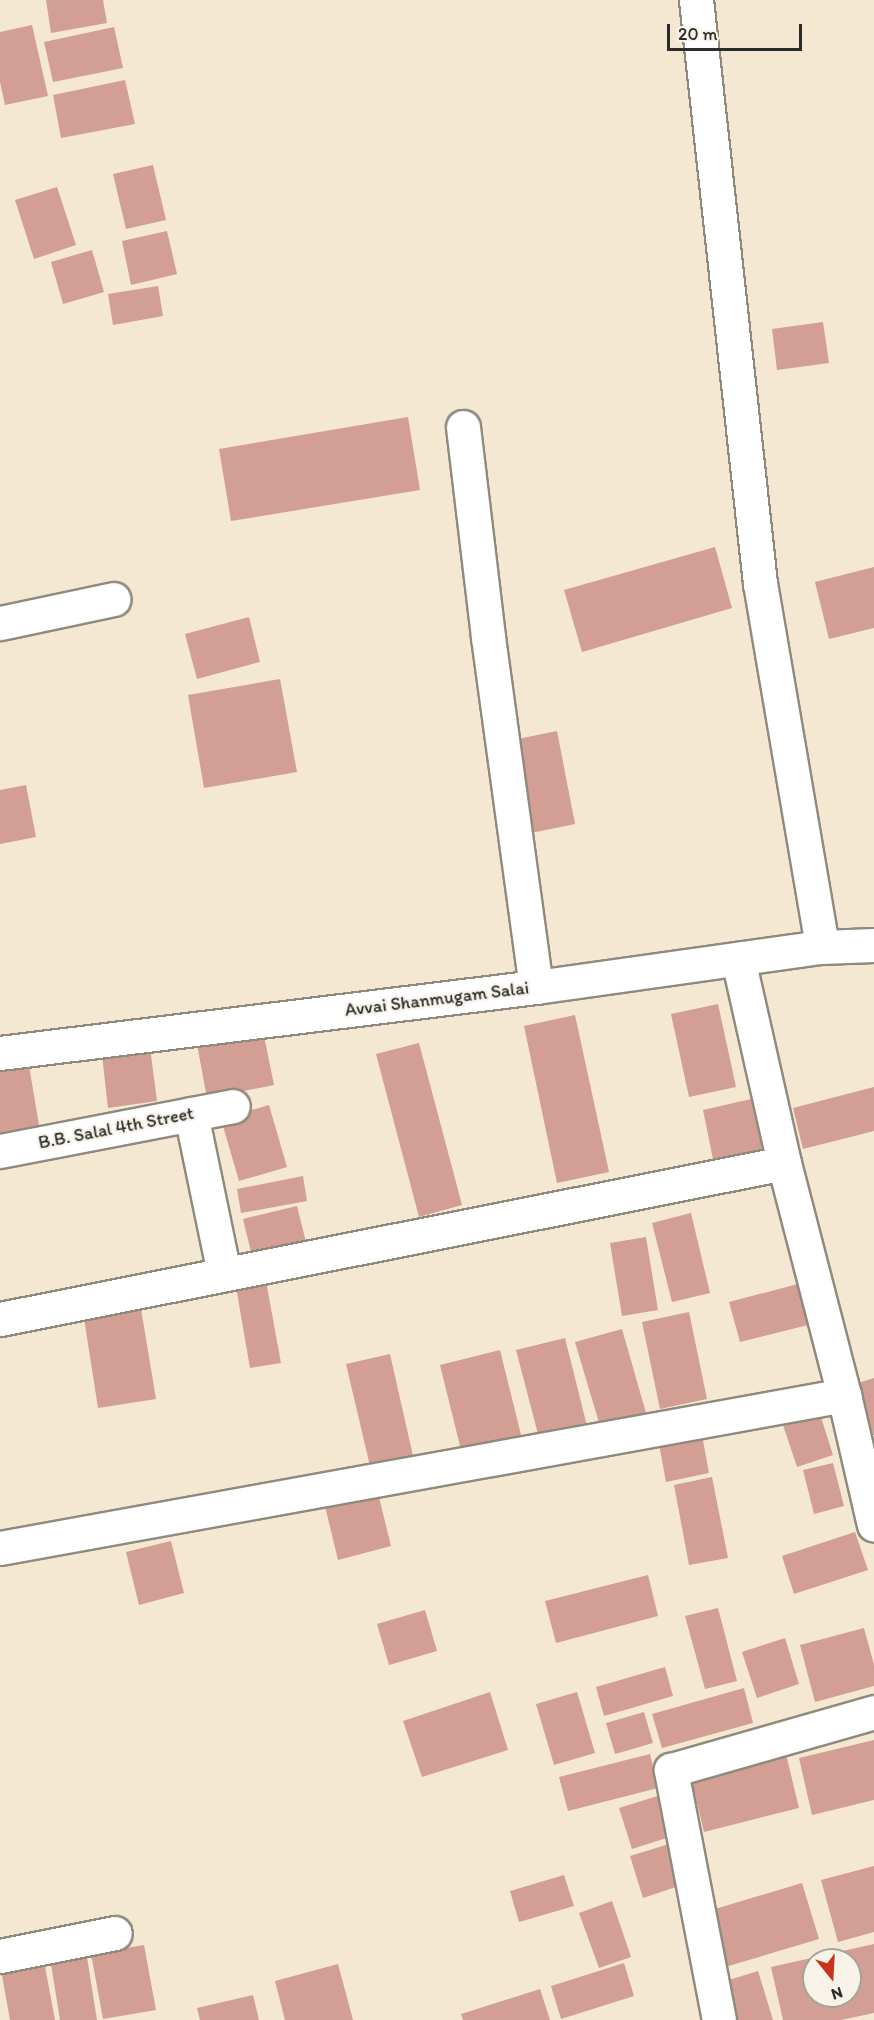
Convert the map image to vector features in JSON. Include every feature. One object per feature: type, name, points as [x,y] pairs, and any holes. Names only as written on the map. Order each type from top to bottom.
[{"type":"street","points":[[696,0],[760,583],[822,947]]},
{"type":"street","points":[[463,427],[488,637],[536,987]]},
{"type":"street","points":[[0,623],[114,599]]},
{"type":"street","name":"Avvai Shanmugam Salai","points":[[0,1053],[536,987],[822,947],[874,945]]},
{"type":"street","points":[[738,959],[784,1163],[844,1395],[874,1525]]},
{"type":"street","name":"B.B. Salal 4th Street","points":[[0,1151],[233,1106]]},
{"type":"street","points":[[191,1114],[224,1274]]},
{"type":"street","points":[[0,1319],[784,1163]]},
{"type":"street","points":[[0,1548],[844,1395]]},
{"type":"street","points":[[719,2020],[671,1770],[874,1712]]},
{"type":"street","points":[[0,1956],[115,1933]]},
{"type":"building","points":[[46,0],[103,0],[107,23],[51,33]]},
{"type":"building","points":[[32,25],[48,96],[5,105],[0,82],[0,32]]},
{"type":"building","points":[[114,27],[123,68],[53,82],[44,42]]},
{"type":"building","points":[[125,80],[135,124],[61,138],[53,95]]},
{"type":"building","points":[[153,165],[166,220],[126,229],[113,174]]},
{"type":"building","points":[[57,187],[76,245],[34,259],[15,200]]},
{"type":"building","points":[[167,231],[177,274],[131,285],[122,241]]},
{"type":"building","points":[[92,250],[104,292],[63,304],[51,262]]},
{"type":"building","points":[[158,286],[163,316],[113,325],[108,294]]},
{"type":"building","points":[[823,322],[829,363],[777,370],[772,329]]},
{"type":"building","points":[[408,417],[420,490],[231,521],[219,449]]},
{"type":"building","points":[[715,547],[732,608],[582,652],[564,590]]},
{"type":"building","points":[[874,567],[874,628],[829,639],[815,582]]},
{"type":"building","points":[[249,617],[260,662],[197,679],[185,634]]},
{"type":"building","points":[[280,679],[297,772],[204,788],[188,695]]},
{"type":"building","points":[[557,731],[575,824],[526,834],[508,741]]},
{"type":"building","points":[[26,785],[36,837],[0,844],[0,790]]},
{"type":"building","points":[[718,1004],[736,1087],[689,1097],[671,1014]]},
{"type":"building","points":[[575,1015],[609,1172],[557,1183],[524,1026]]},
{"type":"building","points":[[262,1026],[274,1085],[207,1098],[196,1039]]},
{"type":"building","points":[[149,1040],[157,1101],[108,1108],[101,1046]]},
{"type":"building","points":[[419,1043],[462,1205],[419,1217],[376,1054]]},
{"type":"building","points":[[28,1060],[40,1131],[0,1138],[0,1064]]},
{"type":"building","points":[[874,1087],[874,1131],[803,1149],[793,1108]]},
{"type":"building","points":[[751,1099],[763,1153],[714,1164],[703,1110]]},
{"type":"building","points":[[269,1105],[287,1167],[239,1181],[221,1119]]},
{"type":"building","points":[[303,1176],[307,1201],[241,1213],[237,1189]]},
{"type":"building","points":[[297,1206],[307,1246],[253,1260],[243,1219]]},
{"type":"building","points":[[691,1213],[710,1293],[672,1302],[652,1223]]},
{"type":"building","points":[[646,1237],[658,1310],[622,1316],[610,1243]]},
{"type":"building","points":[[265,1276],[281,1363],[250,1368],[235,1281]]},
{"type":"building","points":[[798,1284],[808,1325],[740,1342],[729,1302]]},
{"type":"building","points":[[140,1303],[156,1399],[98,1408],[83,1312]]},
{"type":"building","points":[[689,1312],[707,1399],[660,1409],[642,1322]]},
{"type":"building","points":[[622,1329],[646,1413],[600,1426],[575,1342]]},
{"type":"building","points":[[565,1338],[587,1426],[539,1438],[516,1350]]},
{"type":"building","points":[[500,1350],[522,1439],[462,1454],[440,1365]]},
{"type":"building","points":[[390,1354],[413,1456],[370,1466],[346,1364]]},
{"type":"building","points":[[874,1378],[874,1435],[873,1435],[858,1383]]},
{"type":"building","points":[[819,1411],[833,1455],[797,1467],[782,1422]]},
{"type":"building","points":[[702,1435],[709,1473],[666,1482],[659,1444]]},
{"type":"building","points":[[833,1463],[844,1506],[814,1514],[803,1470]]},
{"type":"building","points":[[712,1477],[728,1558],[689,1565],[674,1485]]},
{"type":"building","points":[[377,1489],[391,1546],[338,1560],[324,1502]]},
{"type":"building","points":[[855,1532],[868,1570],[794,1594],[782,1556]]},
{"type":"building","points":[[171,1541],[184,1593],[139,1605],[126,1552]]},
{"type":"building","points":[[648,1575],[658,1616],[556,1643],[545,1601]]},
{"type":"building","points":[[718,1608],[737,1681],[705,1689],[685,1616]]},
{"type":"building","points":[[425,1610],[437,1651],[389,1665],[377,1624]]},
{"type":"building","points":[[864,1628],[874,1665],[874,1686],[815,1702],[800,1645]]},
{"type":"building","points":[[785,1638],[799,1684],[757,1698],[742,1652]]},
{"type":"building","points":[[665,1667],[673,1696],[604,1716],[596,1687]]},
{"type":"building","points":[[744,1688],[753,1723],[662,1748],[652,1714]]},
{"type":"building","points":[[490,1692],[508,1750],[422,1777],[403,1721]]},
{"type":"building","points":[[577,1692],[595,1753],[554,1765],[536,1704]]},
{"type":"building","points":[[644,1712],[653,1743],[615,1754],[606,1723]]},
{"type":"building","points":[[874,1740],[874,1800],[812,1815],[799,1758]]},
{"type":"building","points":[[785,1750],[799,1808],[704,1832],[690,1774]]},
{"type":"building","points":[[650,1754],[658,1788],[568,1811],[559,1777]]},
{"type":"building","points":[[664,1794],[676,1835],[632,1849],[619,1808]]},
{"type":"building","points":[[669,1844],[682,1885],[643,1898],[630,1856]]},
{"type":"building","points":[[874,1866],[874,1932],[838,1942],[821,1880]]},
{"type":"building","points":[[564,1875],[574,1906],[519,1922],[510,1891]]},
{"type":"building","points":[[802,1883],[819,1939],[722,1968],[705,1912]]},
{"type":"building","points":[[612,1901],[631,1957],[599,1968],[579,1913]]},
{"type":"building","points":[[874,1944],[874,2013],[841,2020],[783,2020],[771,1967],[802,1960],[802,2008],[862,2008],[862,1948],[856,1948]]},
{"type":"building","points":[[144,1945],[156,2010],[103,2019],[91,1954]]},
{"type":"building","points":[[86,1951],[97,2020],[60,2020],[50,1958]]},
{"type":"building","points":[[43,1956],[55,2020],[10,2020],[0,1964]]},
{"type":"building","points":[[624,1963],[634,1996],[561,2019],[551,1986]]},
{"type":"building","points":[[338,1964],[353,2020],[285,2020],[275,1981]]},
{"type":"building","points":[[758,1971],[773,2020],[724,2020],[713,1985]]},
{"type":"building","points":[[540,1989],[550,2020],[463,2020],[461,2014]]},
{"type":"building","points":[[253,1995],[259,2020],[200,2020],[197,2008]]}]
